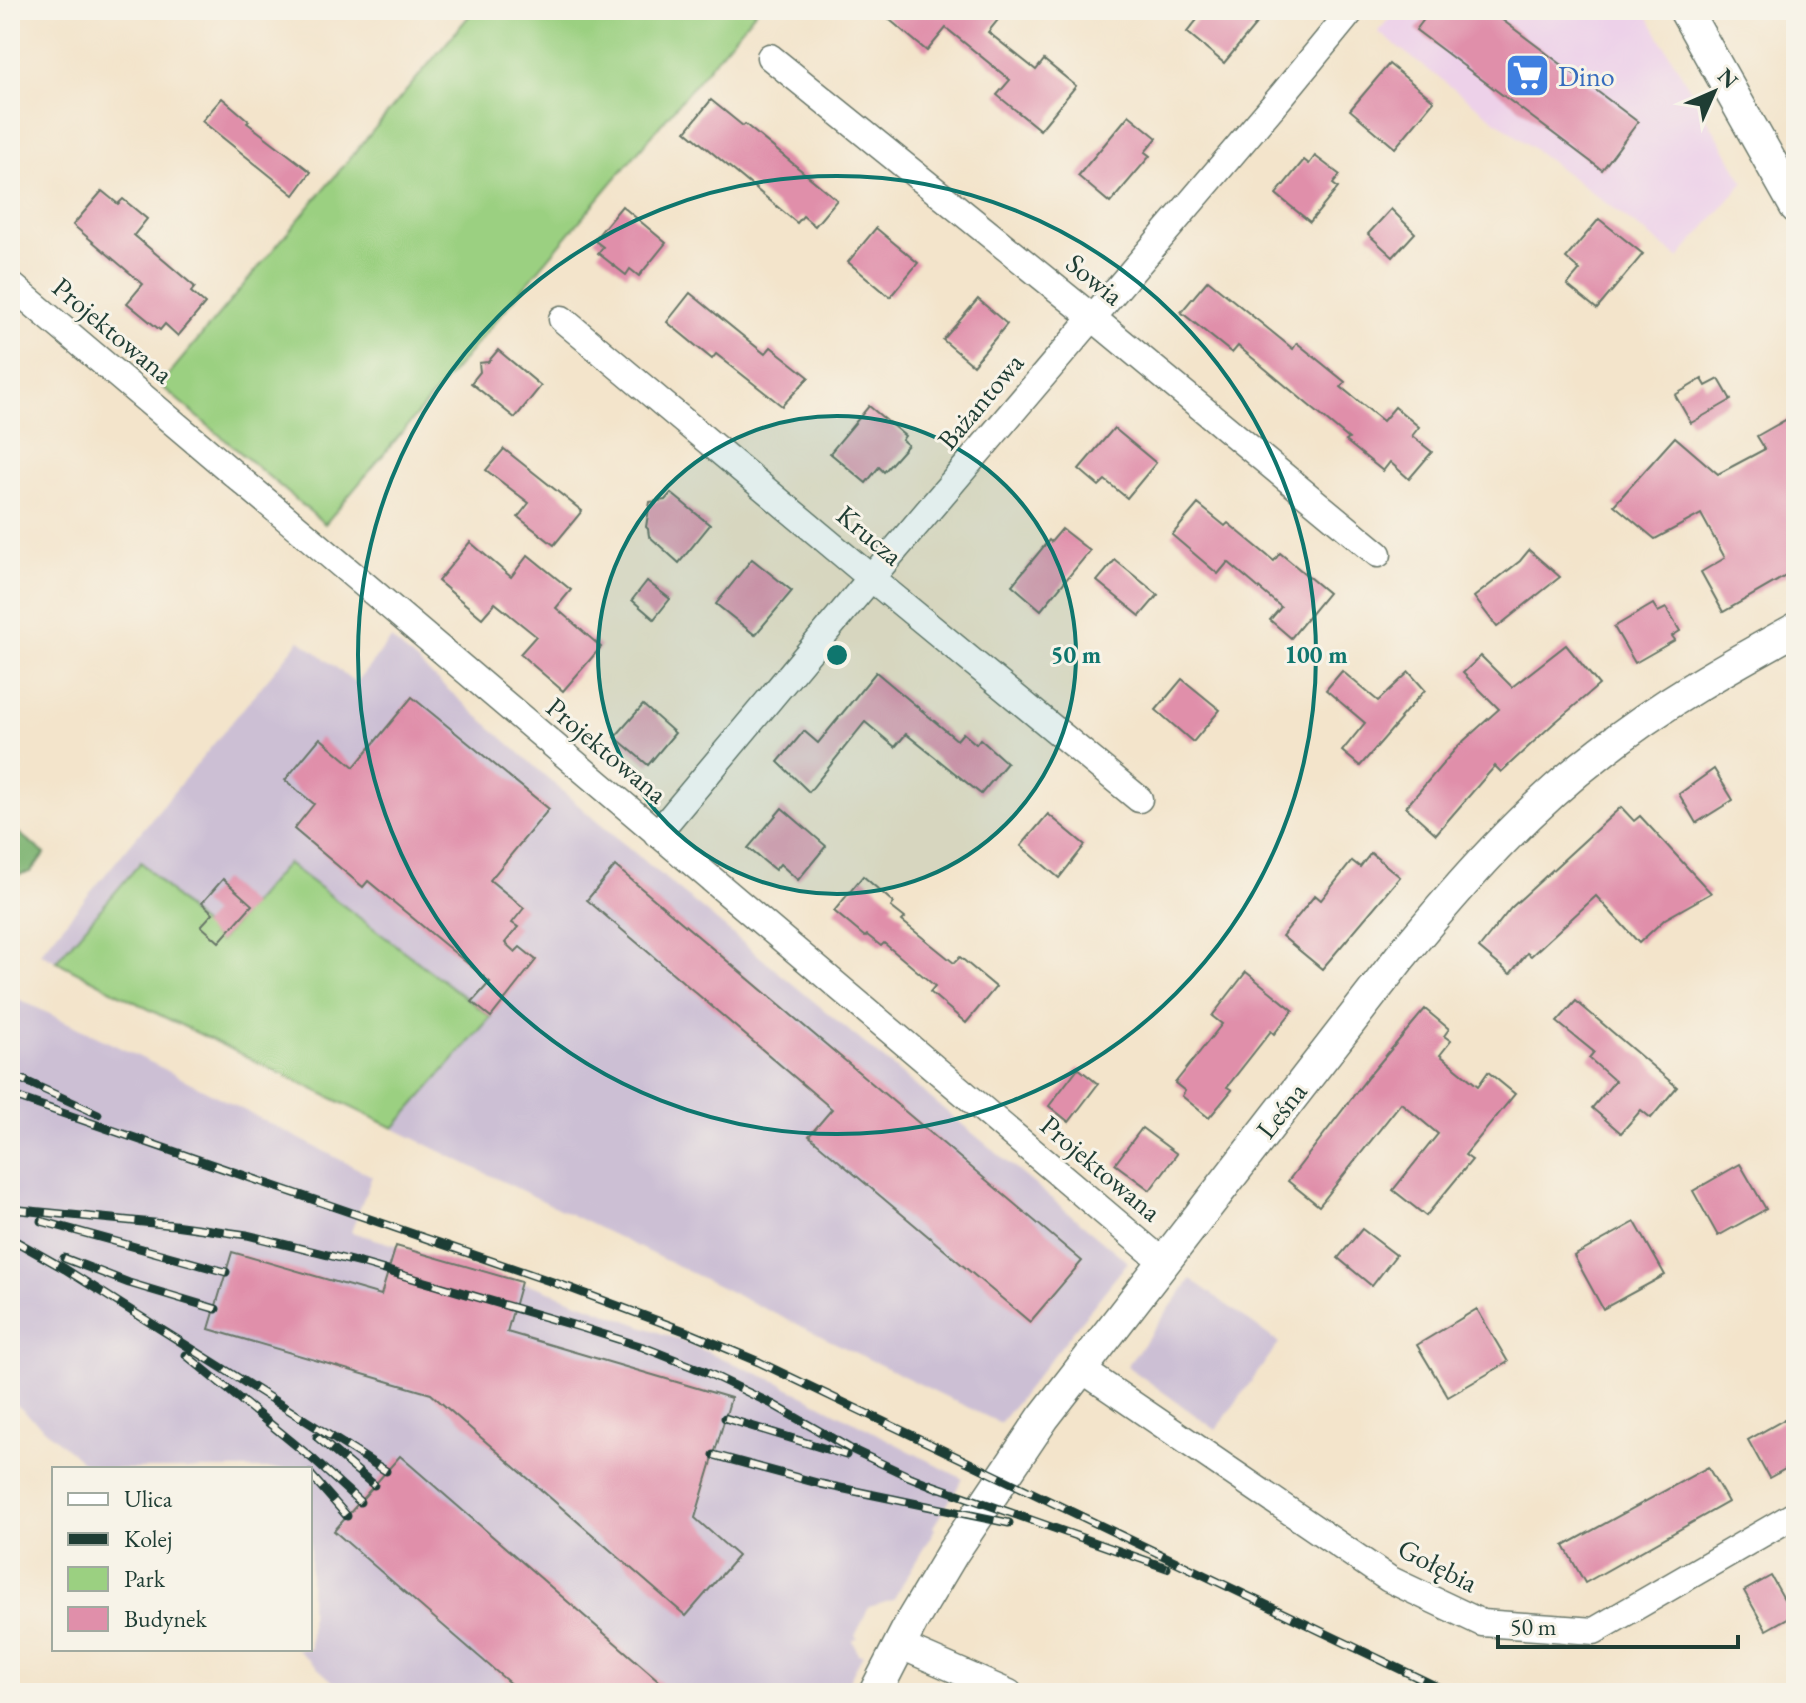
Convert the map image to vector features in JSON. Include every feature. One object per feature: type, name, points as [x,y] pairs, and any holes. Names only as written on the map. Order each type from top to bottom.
[{"type":"street","name":"Bażantowa","points":[[657,834],[1352,10]]},
{"type":"street","points":[[1685,10],[1796,207]]},
{"type":"street","name":"Sowia","points":[[770,57],[1378,554]]},
{"type":"street","name":"Projektowana","points":[[10,284],[1163,1262]]},
{"type":"street","name":"Krucza","points":[[562,319],[1139,799]]},
{"type":"street","name":"Leśna","points":[[875,1693],[941,1571],[1043,1418],[1401,956],[1454,893],[1495,849],[1578,771],[1622,736],[1686,693],[1796,629]]},
{"type":"street","name":"Gołębia","points":[[1081,1369],[1389,1579],[1482,1623],[1594,1631],[1796,1514]]},
{"type":"street","points":[[899,1645],[1009,1693]]},
{"type":"shaded area","points":[[1396,10],[1644,10],[1744,182],[1679,258],[1378,32]]},
{"type":"shaded area","points":[[391,639],[595,820],[1128,1262],[1000,1423],[160,1015],[40,953],[300,640],[356,683]]},
{"type":"shaded area","points":[[10,995],[154,1064],[372,1176],[351,1232],[538,1287],[679,1340],[780,1383],[963,1479],[893,1600],[869,1607],[855,1636],[858,1638],[853,1640],[858,1654],[863,1654],[842,1693],[346,1693],[298,1651],[312,1651],[312,1467],[88,1467],[10,1399]]},
{"type":"shaded area","points":[[1191,1279],[1279,1343],[1216,1430],[1127,1366]]},
{"type":"green space","points":[[474,10],[757,10],[325,524],[160,385]]},
{"type":"green space","points":[[10,826],[45,854],[30,872],[10,876]]},
{"type":"green space","points":[[141,862],[219,942],[287,863],[491,1017],[394,1128],[56,961]]},
{"type":"building","points":[[878,10],[1006,10],[988,32],[1036,70],[1044,60],[1076,86],[1040,130],[997,95],[1010,80],[946,28],[927,51]]},
{"type":"building","points":[[1205,10],[1268,10],[1224,63],[1187,32]]},
{"type":"building","name":"Dino","points":[[1431,10],[1489,10],[1638,122],[1602,170],[1416,30]]},
{"type":"building","points":[[1389,64],[1434,101],[1395,148],[1350,110]]},
{"type":"building","points":[[222,98],[249,121],[247,123],[311,172],[294,195],[202,121]]},
{"type":"building","points":[[711,100],[837,200],[815,226],[803,216],[797,223],[686,131]]},
{"type":"building","points":[[1129,115],[1157,138],[1145,152],[1150,156],[1110,203],[1078,176]]},
{"type":"building","points":[[1315,156],[1340,175],[1333,184],[1338,188],[1310,222],[1276,194],[1304,160],[1309,164]]},
{"type":"building","points":[[102,191],[118,204],[123,199],[147,219],[134,235],[195,287],[191,292],[205,304],[178,336],[165,324],[160,330],[127,303],[143,284],[73,225]]},
{"type":"building","points":[[622,206],[666,243],[639,276],[630,269],[626,275],[598,253],[603,247],[594,240]]},
{"type":"building","points":[[1391,209],[1415,233],[1393,257],[1368,234]]},
{"type":"building","points":[[1599,219],[1643,254],[1597,309],[1567,285],[1580,270],[1566,258]]},
{"type":"building","points":[[876,228],[918,263],[890,297],[848,262]]},
{"type":"building","points":[[1208,280],[1293,349],[1297,343],[1345,382],[1341,387],[1383,421],[1395,407],[1419,427],[1412,436],[1432,452],[1409,479],[1390,462],[1383,471],[1238,346],[1232,353],[1181,312]]},
{"type":"building","points":[[690,293],[765,354],[771,347],[809,377],[782,406],[716,354],[712,359],[667,322]]},
{"type":"building","points":[[978,299],[1007,324],[973,365],[943,340]]},
{"type":"building","points":[[498,350],[541,386],[515,418],[471,383],[480,372],[479,363],[488,362]]},
{"type":"building","points":[[1702,379],[1706,386],[1719,379],[1731,400],[1691,423],[1675,395]]},
{"type":"building","points":[[869,406],[905,436],[902,440],[908,445],[884,472],[879,467],[866,483],[830,453]]},
{"type":"building","points":[[1796,414],[1796,570],[1723,612],[1701,572],[1725,558],[1701,514],[1655,539],[1614,505],[1675,437],[1718,474],[1765,449],[1757,436]]},
{"type":"building","points":[[1114,428],[1156,463],[1127,498],[1105,480],[1099,486],[1079,469]]},
{"type":"building","points":[[504,449],[582,511],[554,545],[518,517],[529,503],[486,470]]},
{"type":"building","points":[[671,493],[710,525],[679,563],[649,536],[646,527],[650,502],[665,500]]},
{"type":"building","points":[[1198,504],[1225,526],[1228,523],[1274,561],[1280,553],[1328,593],[1291,638],[1270,620],[1281,607],[1228,562],[1218,574],[1172,535]]},
{"type":"building","points":[[1062,529],[1090,551],[1041,610],[1012,585]]},
{"type":"building","points":[[470,542],[511,577],[528,555],[571,590],[556,608],[601,647],[563,691],[520,654],[536,636],[495,603],[482,618],[438,581]]},
{"type":"building","points":[[1529,550],[1560,577],[1497,627],[1474,597],[1520,561]]},
{"type":"building","points":[[752,559],[792,591],[755,635],[716,604]]},
{"type":"building","points":[[1115,560],[1158,595],[1140,616],[1097,581]]},
{"type":"building","points":[[647,581],[670,599],[654,619],[632,600]]},
{"type":"building","points":[[1653,604],[1658,612],[1666,608],[1680,631],[1672,636],[1675,640],[1635,663],[1614,627]]},
{"type":"building","points":[[1566,645],[1599,685],[1501,772],[1495,766],[1436,834],[1406,807],[1458,746],[1499,709],[1463,673],[1481,656],[1512,687]]},
{"type":"building","points":[[1342,671],[1378,701],[1409,672],[1425,690],[1360,766],[1342,751],[1365,723],[1326,690]]},
{"type":"building","points":[[876,672],[957,740],[963,733],[976,744],[980,739],[1007,763],[981,794],[906,734],[895,747],[865,722],[809,792],[778,762],[804,731],[818,743]]},
{"type":"building","points":[[1182,679],[1220,710],[1193,742],[1156,710]]},
{"type":"building","points":[[412,697],[549,809],[490,880],[524,908],[512,923],[518,927],[505,943],[515,952],[520,947],[536,960],[491,1017],[472,1002],[490,982],[368,881],[363,887],[294,829],[314,804],[285,780],[320,738],[354,767]]},
{"type":"building","points":[[643,705],[675,733],[648,765],[615,737]]},
{"type":"building","points":[[1714,769],[1733,800],[1696,823],[1679,794]]},
{"type":"building","points":[[1621,807],[1634,821],[1640,816],[1711,893],[1665,919],[1639,943],[1596,896],[1531,956],[1527,953],[1510,974],[1479,948],[1511,908]]},
{"type":"building","points":[[782,808],[826,846],[798,880],[780,864],[775,870],[748,848]]},
{"type":"building","points":[[1048,814],[1085,845],[1059,878],[1021,846]]},
{"type":"building","points":[[1371,853],[1400,877],[1322,969],[1282,936],[1315,895],[1321,900],[1352,861],[1360,867]]},
{"type":"building","points":[[615,866],[1082,1261],[1030,1322],[809,1136],[832,1109],[587,900]]},
{"type":"building","points":[[863,876],[894,903],[891,907],[905,918],[902,921],[954,963],[960,957],[996,987],[966,1023],[930,992],[935,986],[884,943],[881,946],[867,935],[865,937],[834,911]]},
{"type":"building","points":[[223,879],[252,905],[219,942],[201,926],[213,913],[202,903]]},
{"type":"building","points":[[1246,972],[1293,1010],[1274,1034],[1271,1031],[1227,1087],[1232,1090],[1209,1118],[1182,1096],[1185,1091],[1175,1083],[1222,1024],[1212,1016]]},
{"type":"building","points":[[1576,1001],[1677,1087],[1651,1118],[1641,1110],[1621,1133],[1592,1108],[1615,1081],[1589,1058],[1594,1052],[1557,1022]]},
{"type":"building","points":[[1425,1009],[1449,1029],[1444,1036],[1451,1041],[1440,1055],[1478,1086],[1488,1072],[1515,1094],[1465,1155],[1472,1160],[1426,1216],[1393,1190],[1438,1134],[1401,1103],[1319,1206],[1288,1181]]},
{"type":"building","points":[[1078,1068],[1098,1084],[1069,1122],[1049,1106]]},
{"type":"building","points":[[1142,1128],[1177,1154],[1150,1190],[1115,1164]]},
{"type":"building","points":[[1740,1164],[1766,1209],[1718,1236],[1693,1191]]},
{"type":"building","points":[[1635,1222],[1665,1275],[1603,1309],[1574,1256]]},
{"type":"building","points":[[1362,1229],[1396,1255],[1372,1286],[1338,1258]]},
{"type":"building","points":[[396,1246],[521,1282],[507,1332],[731,1398],[695,1518],[738,1556],[686,1616],[431,1394],[209,1329],[232,1252],[381,1295]]},
{"type":"building","points":[[1477,1309],[1508,1362],[1448,1397],[1417,1345]]},
{"type":"building","points":[[1796,1413],[1796,1463],[1769,1478],[1748,1440]]},
{"type":"building","points":[[400,1456],[673,1693],[521,1693],[334,1531]]},
{"type":"building","points":[[1708,1467],[1728,1502],[1585,1583],[1564,1546]]},
{"type":"building","points":[[1771,1576],[1793,1615],[1766,1630],[1744,1591]]},
{"type":"railway","points":[[10,1074],[98,1114]]},
{"type":"railway","points":[[10,1095],[570,1288],[690,1333],[759,1362],[1450,1693]]},
{"type":"railway","points":[[10,1209],[247,1235],[364,1264],[583,1328],[706,1372],[772,1404],[849,1448],[938,1488]]},
{"type":"railway","points":[[41,1221],[226,1272]]},
{"type":"railway","points":[[10,1238],[65,1269],[386,1471]]},
{"type":"railway","points":[[64,1258],[129,1283],[216,1309]]},
{"type":"railway","points":[[186,1355],[360,1502]]},
{"type":"railway","points":[[725,1418],[846,1455]]},
{"type":"railway","points":[[317,1437],[374,1485]]},
{"type":"railway","points":[[714,1455],[821,1484],[1009,1523]]},
{"type":"railway","points":[[312,1476],[347,1516]]},
{"type":"railway","points":[[929,1484],[1167,1568]]},
{"type":"place","name":"Dino","points":[[1527,76]]}]
